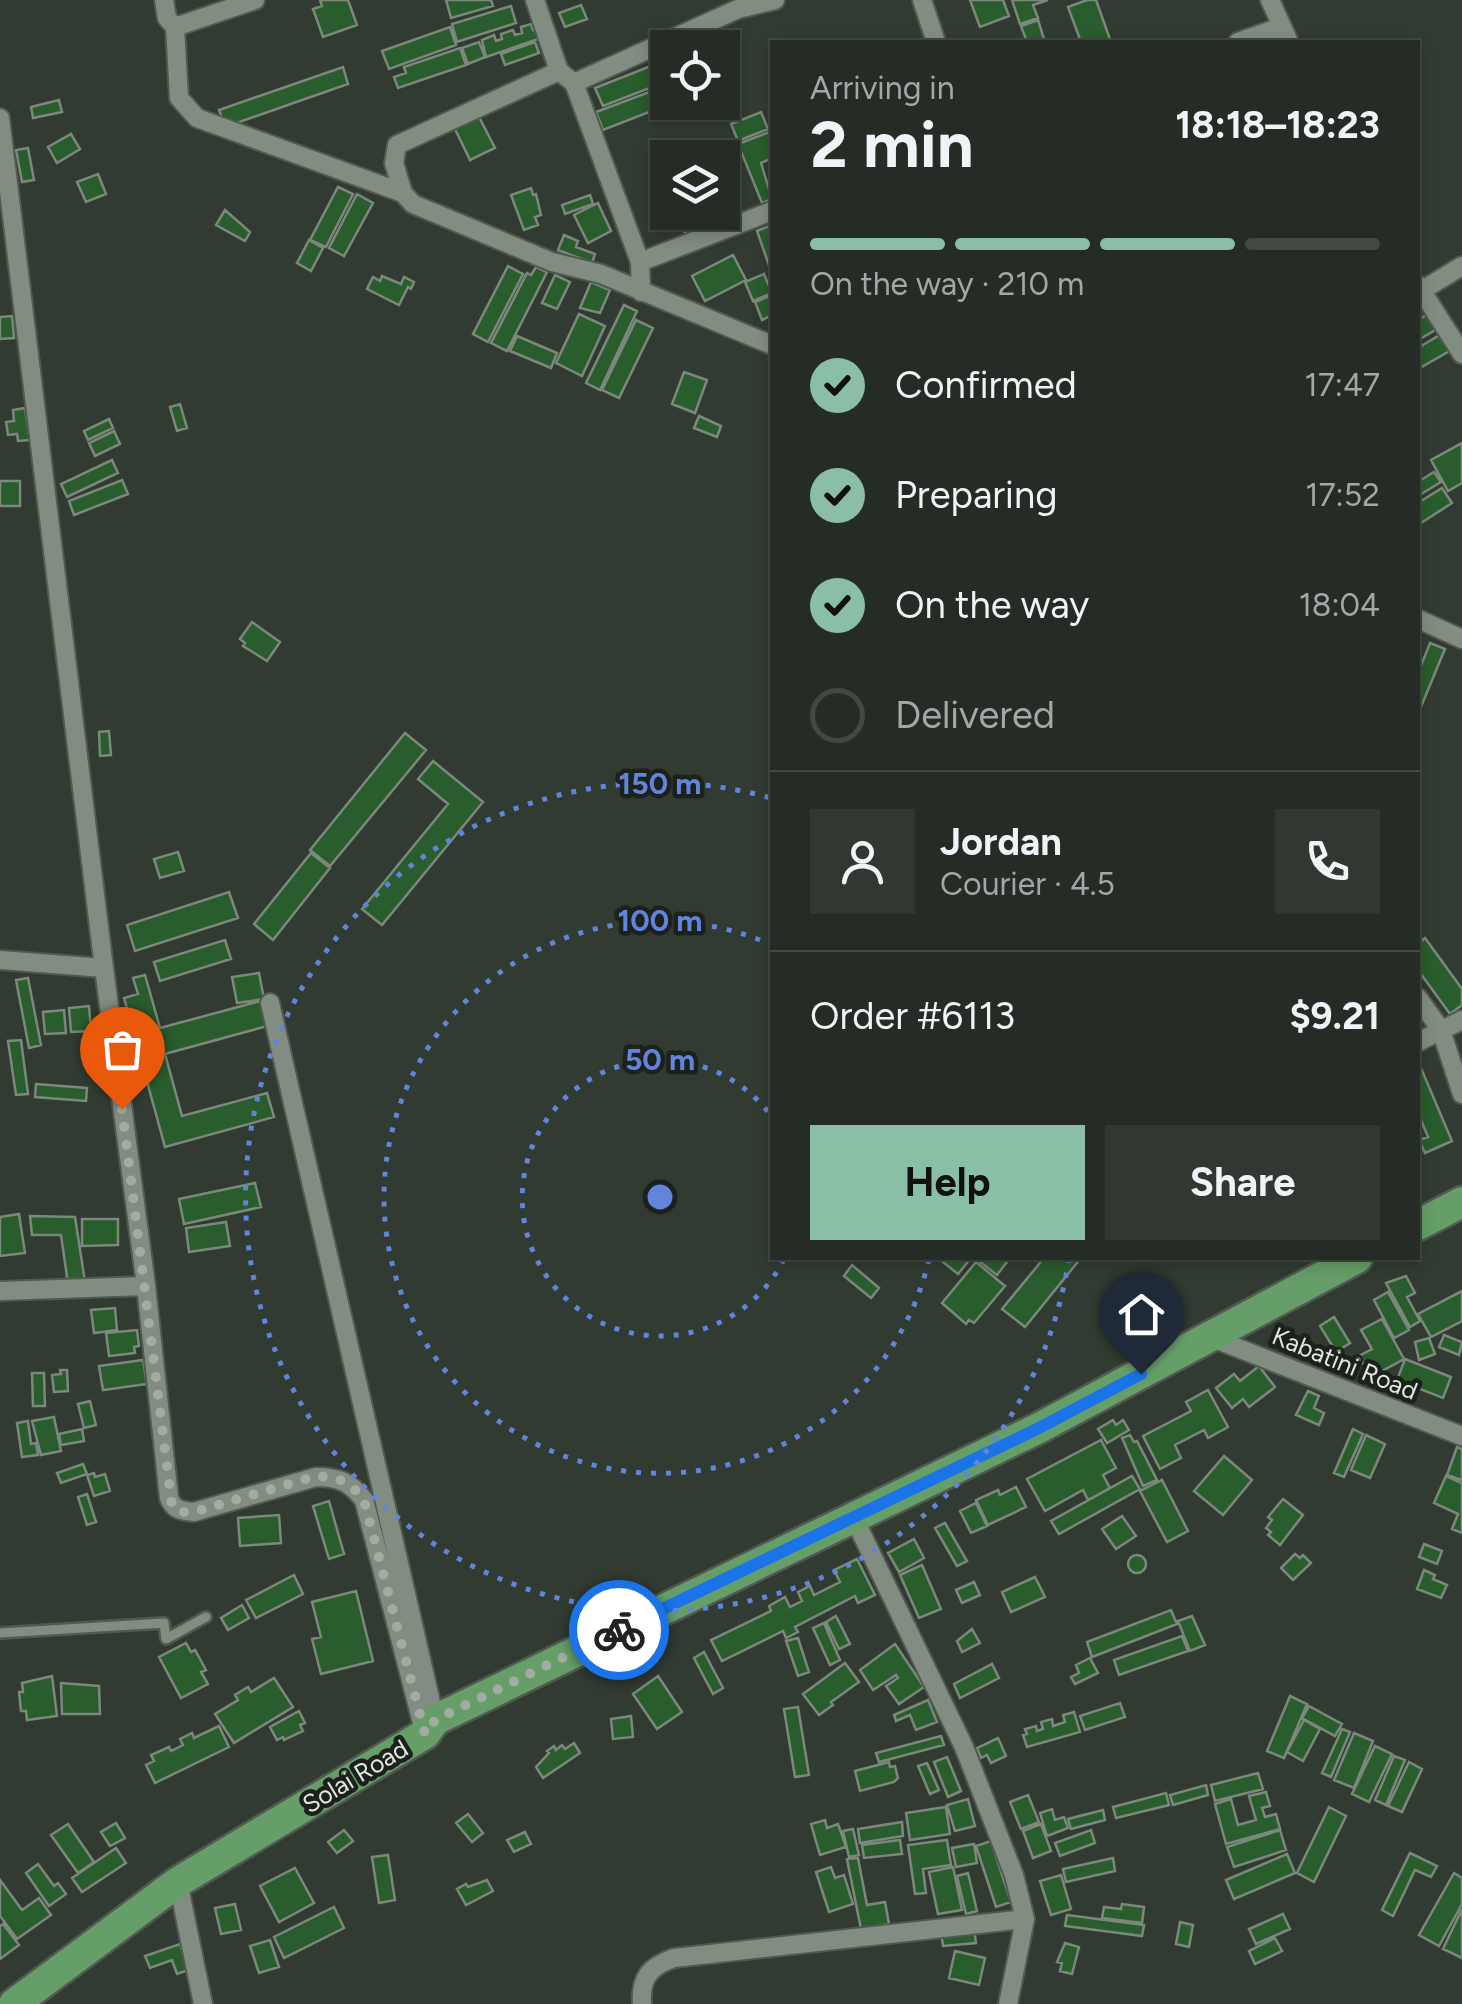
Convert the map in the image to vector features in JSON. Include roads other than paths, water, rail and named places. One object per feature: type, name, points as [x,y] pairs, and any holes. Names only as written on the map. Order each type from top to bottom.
[{"type":"highway","points":[[1420,1225],[1462,1202]]},
{"type":"highway","name":"Solai Road","points":[[14,2004],[178,1882],[430,1727],[1037,1429],[1353,1260]]},
{"type":"street","points":[[164,0],[167,18],[175,27],[179,98],[197,118],[403,193],[414,204],[552,262],[601,274],[770,344]]},
{"type":"street","points":[[175,27],[255,0]]},
{"type":"street","points":[[535,0],[559,70],[574,83],[640,262],[641,292]]},
{"type":"street","points":[[574,83],[738,9],[774,0]]},
{"type":"street","points":[[922,0],[935,40]]},
{"type":"street","points":[[1250,40],[1285,34],[1270,0]]},
{"type":"street","points":[[403,193],[394,163],[396,144],[559,70]]},
{"type":"street","points":[[0,118],[172,1506],[181,1512],[194,1512],[316,1476],[335,1477],[352,1484],[364,1500],[430,1727]]},
{"type":"street","points":[[640,262],[770,212]]},
{"type":"street","points":[[1420,287],[1462,266]]},
{"type":"street","points":[[1420,290],[1462,354]]},
{"type":"street","points":[[1420,618],[1462,639]]},
{"type":"street","points":[[0,960],[104,968]]},
{"type":"street","points":[[1420,1001],[1441,1030],[1462,1094]]},
{"type":"street","points":[[270,1003],[430,1727]]},
{"type":"street","points":[[1420,1041],[1462,1020]]},
{"type":"street","points":[[0,1291],[146,1286]]},
{"type":"street","name":"Kabatini Road","points":[[1210,1337],[1462,1436]]},
{"type":"street","points":[[854,1518],[964,1747],[1014,1875],[1025,1919],[1008,2004]]},
{"type":"street","points":[[178,1882],[203,2004]]},
{"type":"street","points":[[642,2004],[644,1978],[661,1963],[674,1958],[1025,1919]]},
{"type":"lane","points":[[0,1633],[164,1623],[166,1639],[206,1617]]}]
